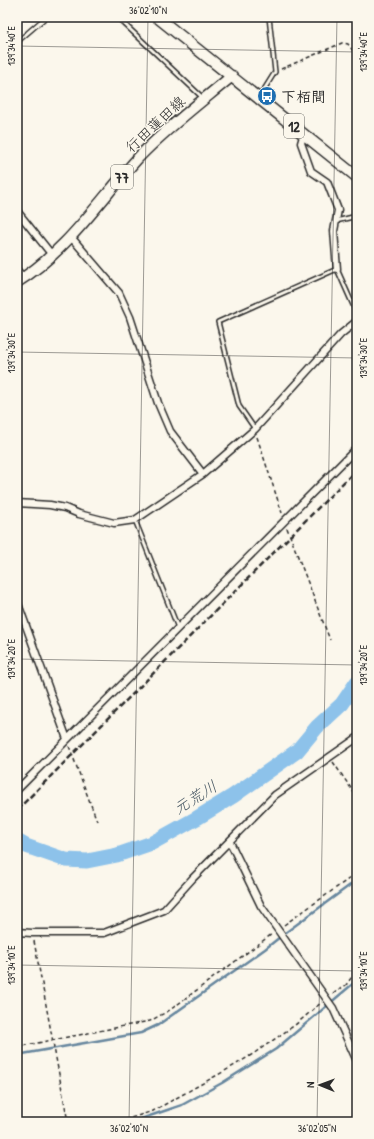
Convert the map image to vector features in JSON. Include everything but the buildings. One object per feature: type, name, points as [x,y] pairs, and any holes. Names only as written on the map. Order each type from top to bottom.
[{"type":"main road","name":"12","points":[[157,17],[357,177]]},
{"type":"main road","name":"行田蓮田線","points":[[21,280],[34,272],[71,237],[138,158],[160,137],[232,76]]},
{"type":"street","points":[[304,134],[301,143],[311,171],[326,182],[338,210],[334,231],[338,269]]},
{"type":"street","points":[[17,211],[52,255]]},
{"type":"street","points":[[71,237],[119,293],[130,317],[158,403],[170,431],[203,474]]},
{"type":"street","points":[[17,503],[50,504],[79,514],[114,523],[135,520],[203,474],[255,429],[341,334],[357,321]]},
{"type":"street","points":[[17,790],[357,448]]},
{"type":"street","points":[[17,601],[67,739]]},
{"type":"street","points":[[17,932],[104,933],[164,910],[275,795],[357,738]]},
{"type":"street","points":[[230,842],[261,906],[333,1008],[357,1061]]},
{"type":"lane","points":[[17,42],[46,17]]},
{"type":"lane","points":[[117,17],[204,100]]},
{"type":"lane","points":[[259,98],[275,72],[269,17]]},
{"type":"lane","points":[[336,221],[357,216]]},
{"type":"lane","points":[[17,268],[21,280]]},
{"type":"lane","points":[[255,429],[239,406],[218,322],[338,269],[357,314]]},
{"type":"lane","points":[[135,520],[178,628]]},
{"type":"path","points":[[275,72],[342,43],[348,44],[357,56]]},
{"type":"path","points":[[255,429],[284,522],[330,640]]},
{"type":"path","points":[[67,739],[96,821]]},
{"type":"path","points":[[329,758],[357,797]]},
{"type":"path","points":[[17,1047],[150,1021],[170,1010],[357,873]]},
{"type":"path","points":[[32,933],[68,1122]]},
{"type":"path","points":[[118,1122],[152,1111],[253,1054],[346,985],[357,970]]},
{"type":"shaded area","points":[[217,17],[266,17],[223,21]]},
{"type":"waterway","name":"元荒川","points":[[17,841],[26,846],[66,860],[87,861],[117,855],[152,843],[233,796],[297,751],[317,727],[342,704],[357,682]]},
{"type":"waterway","points":[[17,1055],[141,1033],[158,1025],[265,949],[357,880]]},
{"type":"waterway","points":[[132,1122],[182,1105],[222,1083],[276,1049],[357,979]]},
{"type":"railway","points":[[17,810],[357,469]]},
{"type":"place","name":"下栢間","points":[[267,96]]}]
